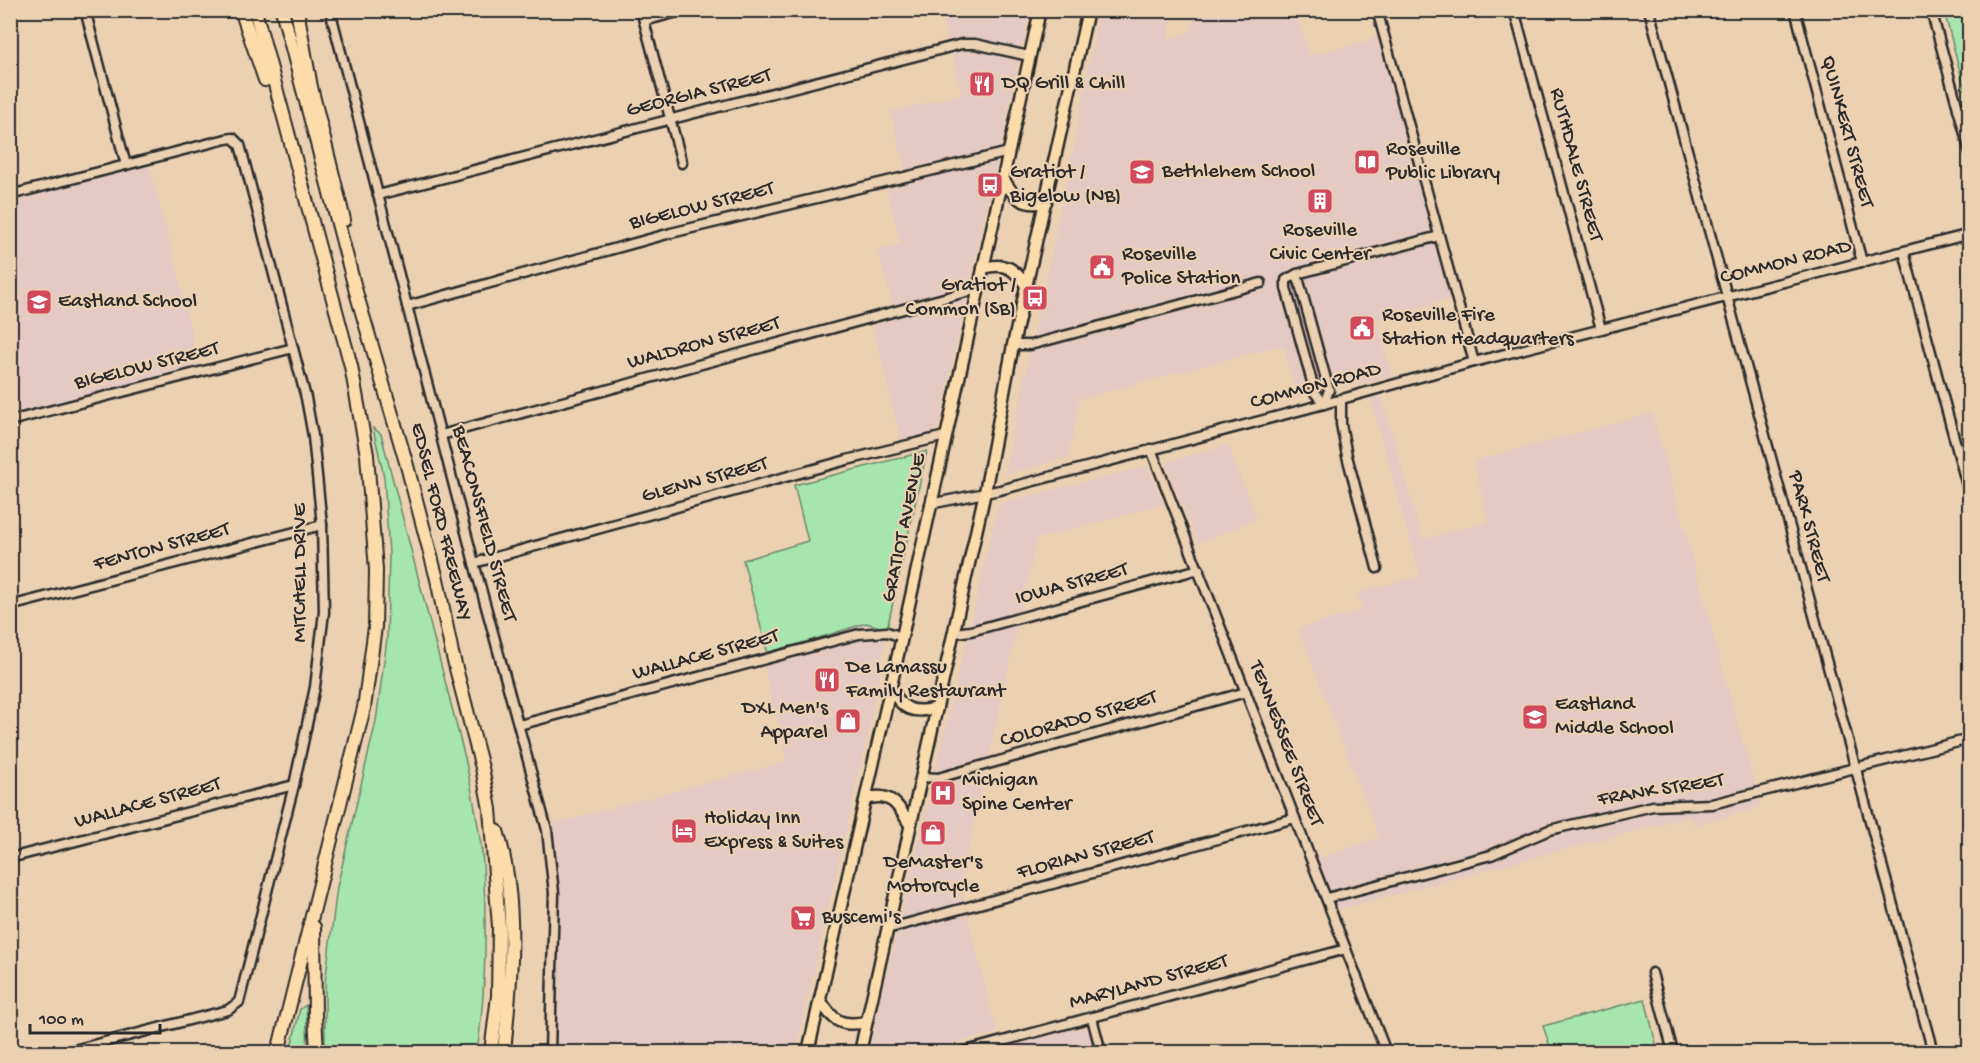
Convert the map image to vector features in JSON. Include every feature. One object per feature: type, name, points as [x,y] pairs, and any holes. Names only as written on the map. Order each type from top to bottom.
[{"type":"highway","points":[[241,10],[268,90],[285,125]]},
{"type":"highway","points":[[255,10],[351,366],[367,455],[376,570],[375,627],[364,708],[278,1053]]},
{"type":"highway","name":"EDSEL FORD FREEWAY","points":[[282,10],[356,292],[406,462],[437,579],[452,653],[471,721],[490,809],[499,927],[498,996],[491,1053]]},
{"type":"highway","points":[[297,10],[311,87],[341,203],[356,292]]},
{"type":"highway","points":[[490,809],[505,857],[510,912],[511,962],[504,1053]]},
{"type":"highway","points":[[314,908],[317,1053]]},
{"type":"main road","name":"GRATIOT AVENUE","points":[[808,1053],[1040,10]]},
{"type":"main road","points":[[860,1053],[985,492],[1013,345],[1088,10]]},
{"type":"main road","points":[[1003,178],[1009,189],[1022,201],[1029,204],[1046,202]]},
{"type":"main road","points":[[982,268],[1007,266],[1020,277],[1027,287]]},
{"type":"main road","points":[[891,688],[896,698],[910,710],[925,711],[937,708]]},
{"type":"main road","points":[[866,799],[878,796],[890,800],[902,810],[910,825]]},
{"type":"main road","points":[[820,1000],[826,1010],[840,1022],[848,1024],[866,1022]]},
{"type":"street","points":[[10,195],[126,165],[85,10]]},
{"type":"street","name":"BEACONSFIELD STREET","points":[[330,10],[474,563],[547,830],[554,893],[550,1053]]},
{"type":"street","points":[[641,10],[682,163]]},
{"type":"street","points":[[644,21],[685,10]]},
{"type":"street","points":[[1377,10],[1474,362]]},
{"type":"street","name":"RUTHDALE STREET","points":[[1514,10],[1601,329]]},
{"type":"street","name":"PARK STREET","points":[[1649,10],[1933,1053]]},
{"type":"street","name":"QUINKERT STREET","points":[[1795,10],[1862,262]]},
{"type":"street","points":[[1931,10],[1970,152]]},
{"type":"street","name":"GEORGIA STREET","points":[[378,195],[968,43],[1029,56]]},
{"type":"street","points":[[1958,109],[1970,106]]},
{"type":"street","name":"MITCHELL DRIVE","points":[[66,1053],[228,1011],[241,997],[294,785],[315,687],[324,612],[322,525],[306,398],[243,156],[236,140],[226,139],[126,165]]},
{"type":"street","name":"BIGELOW STREET","points":[[407,306],[671,233],[1009,152]]},
{"type":"street","name":"COMMON ROAD","points":[[930,504],[1000,490],[1474,362],[1970,234]]},
{"type":"street","points":[[1324,404],[1315,393],[1286,288],[1286,280],[1297,274],[1439,236]]},
{"type":"street","points":[[1904,252],[1970,496]]},
{"type":"street","points":[[1297,274],[1329,390],[1324,404]]},
{"type":"street","points":[[1013,345],[1030,345],[1261,284]]},
{"type":"street","name":"WALDRON STREET","points":[[441,435],[977,288]]},
{"type":"street","name":"BIGELOW STREET","points":[[10,421],[293,348]]},
{"type":"street","points":[[1341,399],[1341,424],[1347,456],[1377,568]]},
{"type":"street","name":"GLENN STREET","points":[[474,563],[847,460],[945,436]]},
{"type":"street","name":"TENNESSEE STREET","points":[[1151,449],[1386,1053]]},
{"type":"street","name":"FENTON STREET","points":[[10,606],[322,525]]},
{"type":"street","name":"IOWA STREET","points":[[954,633],[977,630],[1199,569]]},
{"type":"street","name":"WALLACE STREET","points":[[519,725],[859,634],[887,632],[902,637]]},
{"type":"street","name":"COLORADO STREET","points":[[921,777],[938,778],[1246,692]]},
{"type":"street","name":"FRANK STREET","points":[[1327,898],[1491,855],[1549,830],[1653,806],[1712,804],[1970,739]]},
{"type":"street","name":"WALLACE STREET","points":[[10,858],[294,785]]},
{"type":"street","name":"FLORIAN STREET","points":[[887,929],[1295,818]]},
{"type":"street","name":"MARYLAND STREET","points":[[962,1053],[1346,949]]},
{"type":"street","points":[[1652,973],[1672,1053]]},
{"type":"street","points":[[1092,1018],[1101,1053]]},
{"type":"shaded area","points":[[940,11],[1030,11],[938,427],[929,435],[901,443],[873,325],[896,319],[878,250],[901,244],[886,187],[908,182],[891,112],[962,94]]},
{"type":"shaded area","points":[[1099,11],[1174,11],[1168,38],[1191,32],[1196,11],[1296,11],[1309,56],[1380,37],[1450,299],[1377,320],[1392,377],[1297,397],[1283,345],[1079,399],[1069,457],[1004,475],[1073,151]]},
{"type":"shaded area","points":[[149,165],[179,278],[199,367],[16,414],[10,393],[11,201]]},
{"type":"shaded area","name":"Eastland Middle School","points":[[1381,395],[1422,539],[1488,522],[1474,461],[1652,413],[1761,807],[1694,825],[1691,816],[1336,910],[1317,859],[1379,837],[1298,628],[1362,611],[1358,592],[1420,576],[1370,398]]},
{"type":"shaded area","points":[[1228,445],[1256,518],[1198,544],[1165,462]]},
{"type":"shaded area","points":[[1148,466],[1163,504],[1037,539],[960,886],[997,1033],[940,1046],[942,1052],[868,1052],[999,503]]},
{"type":"shaded area","points":[[866,623],[887,632],[867,739],[796,1052],[557,1052],[560,886],[551,824],[787,761],[761,656]]},
{"type":"shaded area","points":[[1083,1027],[1089,1030],[1096,1052],[987,1052]]},
{"type":"green space","points":[[1944,11],[1969,11],[1969,97],[1967,98]]},
{"type":"green space","points":[[373,428],[381,434],[465,758],[478,823],[483,863],[485,934],[484,982],[477,1052],[325,1052],[325,983],[337,887],[376,721],[387,639],[389,554],[384,477]]},
{"type":"green space","points":[[927,451],[887,629],[866,623],[768,654],[743,560],[808,541],[794,485]]},
{"type":"green space","points":[[1645,999],[1658,1052],[1552,1052],[1543,1026]]},
{"type":"green space","points":[[306,1005],[308,1052],[290,1052],[300,1009]]},
{"type":"place","name":"DQ Grill & Chill","points":[[982,84]]},
{"type":"place","name":"Roseville Public Library","points":[[1367,162]]},
{"type":"place","name":"Bethlehem School","points":[[1142,172]]},
{"type":"place","name":"Gratiot / Bigelow (NB)","points":[[990,185]]},
{"type":"place","name":"Roseville Civic Center","points":[[1320,201]]},
{"type":"place","name":"Roseville Police Station","points":[[1102,267]]},
{"type":"place","name":"Gratiot / Common (SB)","points":[[1035,298]]},
{"type":"place","name":"Eastland School","points":[[39,302]]},
{"type":"place","name":"Roseville Fire Station Headquarters","points":[[1362,328]]},
{"type":"place","name":"De Lamassu Family Restaurant","points":[[827,680]]},
{"type":"place","name":"Eastland Middle School","points":[[1535,717]]},
{"type":"place","name":"DXL Men's Apparel","points":[[848,721]]},
{"type":"place","name":"Michigan Spine Center","points":[[943,793]]},
{"type":"place","name":"Holiday Inn Express & Suites","points":[[684,831]]},
{"type":"place","name":"DeMaster's Motorcycle","points":[[933,833]]},
{"type":"place","name":"Buscemi's","points":[[803,918]]}]
